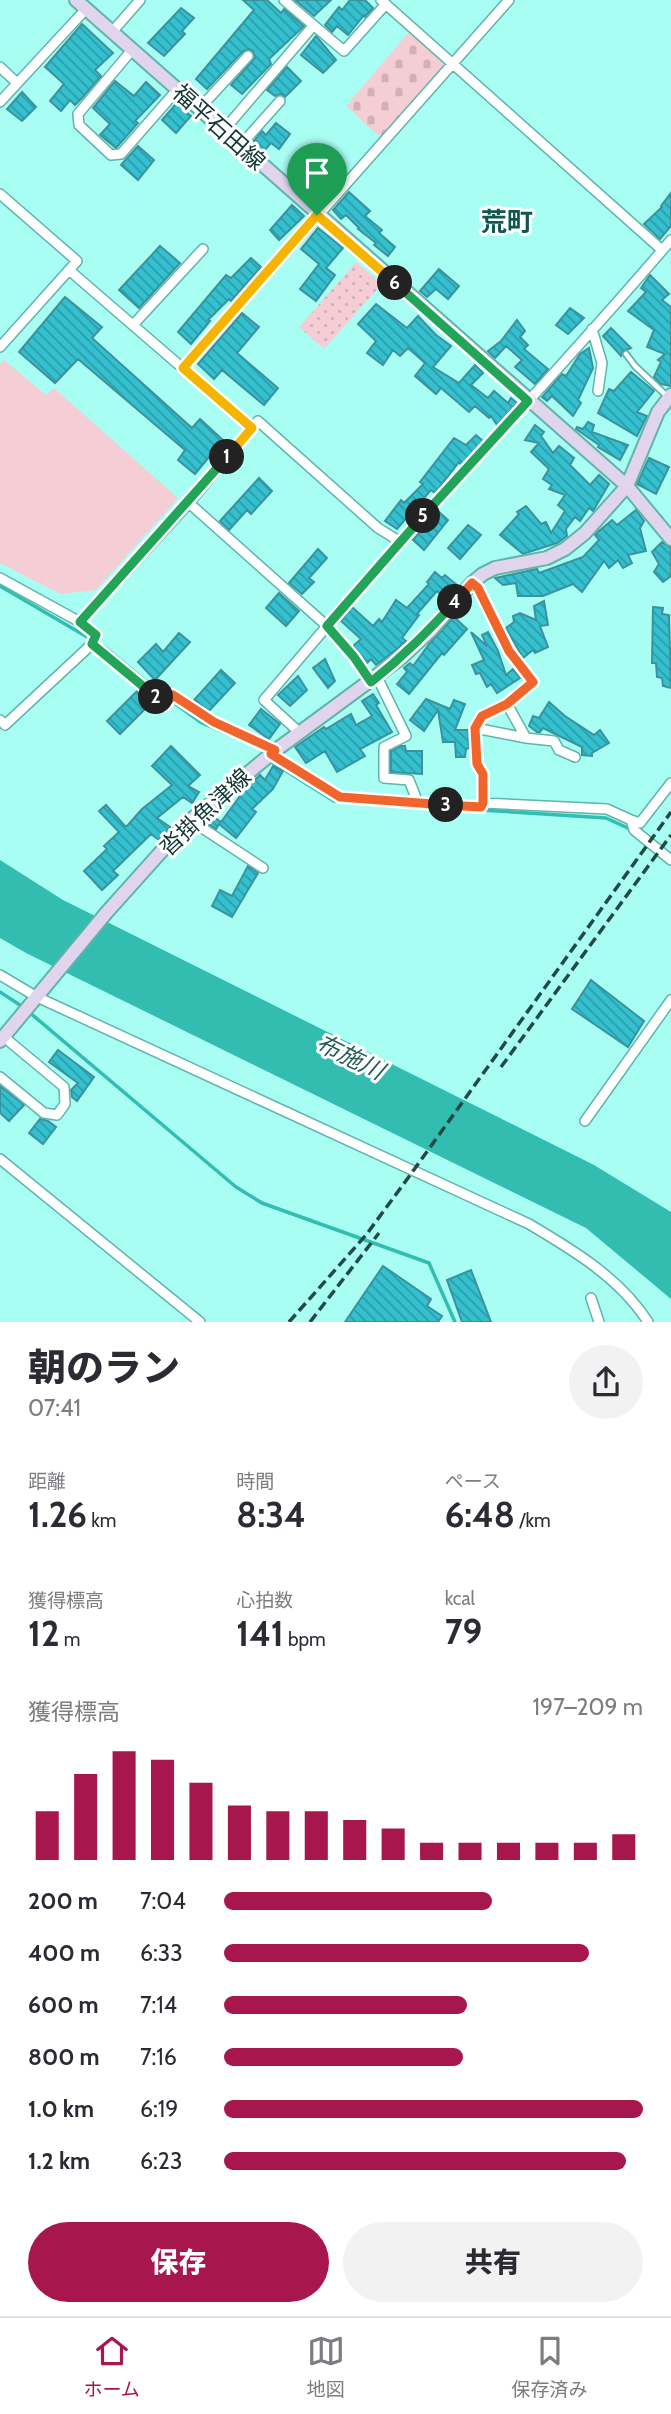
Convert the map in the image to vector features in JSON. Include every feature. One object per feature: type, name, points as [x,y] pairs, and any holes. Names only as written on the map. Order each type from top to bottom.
[{"type":"main road","name":"福平石田線","points":[[81,4],[626,486],[671,539]]},
{"type":"main road","name":"沓掛魚津線","points":[[2,1039],[107,912],[190,820],[299,732],[374,680],[402,657],[431,630],[472,583],[495,568],[547,558],[565,549],[605,512],[626,486],[658,412],[670,396]]},
{"type":"street","points":[[112,32],[140,0]]},
{"type":"street","points":[[284,0],[344,51],[384,2],[662,250]]},
{"type":"street","points":[[183,368],[509,0]]},
{"type":"street","points":[[0,102],[81,4]]},
{"type":"street","points":[[223,131],[313,26]]},
{"type":"street","points":[[132,50],[78,114],[79,125],[111,155],[121,154],[177,90]]},
{"type":"street","points":[[199,109],[248,56]]},
{"type":"street","points":[[0,67],[17,83]]},
{"type":"street","points":[[240,146],[279,101]]},
{"type":"street","points":[[0,194],[77,261],[2,342]]},
{"type":"street","points":[[299,732],[264,700],[399,541],[671,240]]},
{"type":"street","points":[[133,325],[203,249]]},
{"type":"street","points":[[69,270],[252,428]]},
{"type":"street","points":[[592,329],[602,363],[598,391]]},
{"type":"street","points":[[80,622],[258,421],[378,528],[399,541]]},
{"type":"street","points":[[189,502],[327,626],[374,680],[406,736],[384,747],[384,778],[409,780],[418,803]]},
{"type":"street","points":[[0,578],[80,622],[96,635],[92,644],[5,725],[0,720]]},
{"type":"street","points":[[92,644],[165,705],[173,695],[214,722],[273,752],[340,797],[481,807],[483,774],[477,764],[475,728],[482,716],[507,704],[533,682],[509,651],[478,588],[472,583]]},
{"type":"street","points":[[507,704],[526,738]]},
{"type":"street","points":[[475,728],[554,741],[559,750],[575,757]]},
{"type":"street","points":[[483,803],[607,809],[640,823],[671,783]]},
{"type":"street","points":[[190,820],[263,868]]},
{"type":"street","points":[[631,820],[634,830],[671,860]]},
{"type":"street","points":[[0,975],[37,996],[529,1224],[575,1251],[607,1276],[648,1322]]},
{"type":"street","points":[[585,1121],[671,1000]]},
{"type":"street","points":[[0,1077],[44,1113],[57,1115],[65,1104],[64,1087],[2,1039]]},
{"type":"street","points":[[0,1159],[200,1322]]},
{"type":"street","points":[[591,1298],[599,1322]]},
{"type":"lane","points":[[626,354],[635,366],[670,396]]},
{"type":"green space","points":[[409,32],[447,66],[382,139],[346,106]]},
{"type":"green space","points":[[356,262],[382,284],[324,349],[299,327]]},
{"type":"green space","points":[[4,360],[46,395],[54,388],[178,498],[96,590],[60,594],[0,563],[0,364]]},
{"type":"water","name":"布施川","points":[[0,860],[63,900],[594,1165],[671,1212],[671,1299],[586,1228],[0,938]]},
{"type":"building","points":[[243,0],[267,0],[281,13],[284,9],[304,26],[269,59],[271,64],[242,94],[231,85],[255,58],[253,51],[249,49],[243,51],[207,89],[196,79],[254,10]]},
{"type":"building","points":[[295,0],[331,0],[314,16]]},
{"type":"building","points":[[350,0],[365,0],[373,8],[348,35],[337,26],[332,32],[325,25],[339,7],[342,10]]},
{"type":"building","points":[[181,8],[194,18],[182,31],[185,34],[164,56],[148,43]]},
{"type":"building","points":[[82,24],[113,53],[95,70],[101,76],[82,98],[75,105],[70,100],[61,111],[50,101],[64,84],[45,67]]},
{"type":"building","points":[[316,36],[336,60],[323,73],[301,55]]},
{"type":"building","points":[[287,67],[301,81],[285,97],[281,94],[275,96],[267,90]]},
{"type":"building","points":[[115,81],[134,96],[146,82],[160,95],[135,121],[138,123],[116,148],[100,135],[110,124],[93,108]]},
{"type":"building","points":[[22,92],[36,107],[22,121],[7,109]]},
{"type":"building","points":[[176,104],[191,116],[176,133],[162,120]]},
{"type":"building","points":[[276,123],[290,134],[279,149],[271,143],[263,152],[253,144],[254,141],[262,131],[266,135]]},
{"type":"building","points":[[138,146],[154,160],[138,180],[121,165]]},
{"type":"building","points":[[324,163],[342,178],[336,185],[329,180],[321,187],[311,177]]},
{"type":"building","points":[[349,192],[370,211],[365,216],[382,230],[379,233],[395,247],[388,256],[346,215],[341,219],[333,210]]},
{"type":"building","points":[[671,193],[671,226],[660,239],[644,224],[662,207]]},
{"type":"building","points":[[292,205],[304,216],[279,240],[270,230]]},
{"type":"building","points":[[318,228],[343,248],[326,268],[335,275],[316,301],[300,289],[319,264],[301,249]]},
{"type":"building","points":[[160,246],[180,263],[139,308],[119,290]]},
{"type":"building","points":[[251,258],[261,267],[231,301],[229,299],[208,320],[210,321],[191,344],[178,332],[226,275],[231,278]]},
{"type":"building","points":[[439,269],[459,286],[448,299],[436,289],[427,297],[420,291]]},
{"type":"building","points":[[650,275],[669,294],[662,300],[671,307],[671,386],[661,384],[654,377],[661,362],[658,360],[665,354],[647,347],[654,330],[628,311],[646,292],[641,288]]},
{"type":"building","points":[[65,297],[102,327],[92,338],[192,428],[200,419],[223,440],[195,474],[178,460],[185,450],[78,359],[55,383],[19,352]]},
{"type":"building","points":[[376,304],[407,328],[418,316],[451,346],[433,367],[459,383],[475,365],[483,373],[471,385],[488,398],[494,391],[508,403],[511,398],[517,403],[497,425],[491,416],[489,418],[475,406],[469,412],[441,388],[436,394],[415,376],[425,363],[408,348],[400,356],[393,350],[383,365],[367,353],[376,341],[358,324]]},
{"type":"building","points":[[570,308],[584,318],[568,334],[556,325]]},
{"type":"building","points":[[242,313],[259,327],[237,353],[278,388],[264,405],[222,370],[214,379],[198,364]]},
{"type":"building","points":[[517,320],[525,331],[520,337],[528,345],[524,349],[548,369],[535,384],[515,367],[522,360],[506,346],[495,358],[488,351],[501,341]]},
{"type":"building","points":[[611,328],[631,348],[623,351],[621,356],[603,336]]},
{"type":"building","points":[[589,348],[593,368],[578,400],[581,403],[573,416],[552,396],[547,401],[542,397],[562,374],[566,376],[580,354]]},
{"type":"building","points":[[631,372],[654,391],[637,412],[647,416],[637,436],[598,413],[609,389],[614,391]]},
{"type":"building","points":[[588,422],[594,425],[592,432],[628,445],[620,460],[576,429],[583,429]]},
{"type":"building","points":[[535,425],[544,432],[541,436],[553,453],[559,446],[574,458],[570,465],[590,485],[599,475],[609,484],[593,511],[589,508],[580,521],[575,517],[566,529],[567,536],[557,543],[523,554],[500,535],[519,514],[517,512],[526,506],[541,524],[546,522],[551,533],[565,511],[558,505],[565,495],[549,489],[552,485],[543,479],[549,469],[531,452],[539,443],[525,440]]},
{"type":"building","points":[[476,435],[483,441],[461,465],[459,462],[435,493],[431,490],[397,529],[385,521],[401,500],[404,503],[423,484],[420,482],[454,438],[466,445]]},
{"type":"building","points":[[649,458],[669,467],[656,494],[637,484]]},
{"type":"building","points":[[259,478],[272,491],[251,514],[247,510],[229,530],[220,521]]},
{"type":"building","points":[[636,510],[644,521],[640,528],[646,551],[628,555],[632,563],[623,568],[618,560],[609,568],[604,561],[582,592],[573,584],[543,596],[518,596],[516,583],[503,585],[495,578],[537,569],[539,573],[583,557],[599,540],[595,535],[599,531],[612,520],[617,525]]},
{"type":"building","points":[[438,511],[448,520],[424,550],[413,540]]},
{"type":"building","points":[[468,525],[481,535],[460,559],[448,548]]},
{"type":"building","points":[[662,542],[671,548],[671,576],[663,582],[654,572],[659,564],[652,552]]},
{"type":"building","points":[[318,549],[327,558],[309,578],[314,582],[302,594],[289,583]]},
{"type":"building","points":[[435,572],[442,578],[445,575],[457,585],[445,598],[437,591],[417,614],[419,615],[402,638],[406,641],[396,650],[376,665],[371,659],[367,663],[353,646],[361,639],[341,621],[352,607],[373,626],[379,619],[382,622],[396,600],[407,608],[429,584],[427,582]]},
{"type":"building","points":[[279,593],[299,611],[286,626],[266,608]]},
{"type":"building","points":[[544,601],[548,625],[540,626],[548,647],[535,653],[533,650],[523,658],[506,628],[514,622],[513,616],[520,613],[536,620],[534,606]]},
{"type":"building","points":[[653,607],[663,608],[662,614],[669,615],[671,688],[663,686],[662,678],[657,677],[656,663],[652,663]]},
{"type":"building","points":[[454,617],[467,629],[444,655],[442,653],[409,694],[397,684],[407,672],[404,668],[410,663],[413,666]]},
{"type":"building","points":[[471,632],[487,646],[482,635],[488,632],[506,675],[513,669],[520,678],[497,693],[491,684],[487,687],[480,673],[476,674],[472,665],[484,660]]},
{"type":"building","points":[[179,633],[190,642],[155,680],[138,662],[156,644],[163,652]]},
{"type":"building","points":[[325,659],[335,681],[328,688],[313,668]]},
{"type":"building","points":[[221,670],[235,683],[209,711],[194,700]]},
{"type":"building","points":[[298,676],[307,690],[290,706],[278,695]]},
{"type":"building","points":[[137,691],[151,703],[120,734],[107,721]]},
{"type":"building","points":[[373,694],[379,703],[376,705],[392,732],[360,749],[365,756],[337,772],[325,751],[306,763],[295,747],[324,727],[326,729],[351,714],[356,725],[372,716],[362,701]]},
{"type":"building","points":[[426,699],[450,709],[454,700],[465,704],[455,730],[468,730],[469,748],[466,749],[465,757],[456,757],[455,742],[443,742],[438,710],[424,731],[410,720]]},
{"type":"building","points":[[549,702],[594,735],[600,730],[609,743],[592,753],[592,756],[582,755],[582,747],[543,728],[537,732],[529,726],[533,716],[539,718]]},
{"type":"building","points":[[261,709],[280,724],[269,739],[249,725]]},
{"type":"building","points":[[171,746],[200,775],[188,786],[199,792],[192,803],[183,797],[157,818],[170,827],[165,834],[159,840],[151,834],[113,871],[118,875],[102,890],[84,871],[107,849],[104,846],[119,832],[99,811],[106,805],[127,826],[142,809],[172,785],[152,766]]},
{"type":"building","points":[[405,746],[406,751],[422,751],[422,774],[391,772],[391,751]]},
{"type":"building","points":[[273,766],[283,771],[273,789],[252,809],[256,812],[236,838],[219,824],[216,829],[204,821],[211,815],[221,822],[246,788],[260,775],[265,780]]},
{"type":"building","points":[[248,866],[258,873],[232,917],[212,906],[220,890],[232,896]]},
{"type":"building","points":[[591,980],[644,1021],[628,1047],[572,1009]]},
{"type":"building","points":[[58,1050],[94,1077],[77,1101],[72,1097],[71,1090],[78,1083],[49,1062]]},
{"type":"building","points":[[0,1086],[24,1105],[9,1121],[0,1113]]},
{"type":"building","points":[[40,1119],[56,1127],[43,1144],[29,1133]]},
{"type":"building","points":[[383,1266],[431,1299],[427,1306],[442,1316],[438,1322],[345,1322]]},
{"type":"building","points":[[471,1270],[491,1322],[462,1322],[447,1280]]},
{"type":"waterway","points":[[0,586],[106,648],[202,723],[263,749]]},
{"type":"waterway","points":[[272,762],[334,801],[463,810]]},
{"type":"waterway","points":[[481,810],[606,818],[630,829]]},
{"type":"waterway","points":[[0,992],[23,1007]]},
{"type":"waterway","points":[[29,1012],[236,1187],[262,1203],[429,1263],[455,1322]]},
{"type":"railway","points":[[289,1322],[366,1235],[671,812]]},
{"type":"railway","points":[[501,1067],[671,835]]},
{"type":"railway","points":[[310,1322],[379,1233]]},
{"type":"district","name":"荒町","points":[[507,222]]},
{"type":"route","points":[[317,215],[528,401],[399,541],[327,626],[371,682],[431,630],[472,583],[478,588],[509,651],[533,682],[507,704],[482,716],[475,728],[477,764],[483,774],[481,807],[340,797],[271,754],[275,750],[214,722],[173,695],[165,705],[92,644],[96,635],[80,622],[252,428],[183,368],[317,215]]}]
